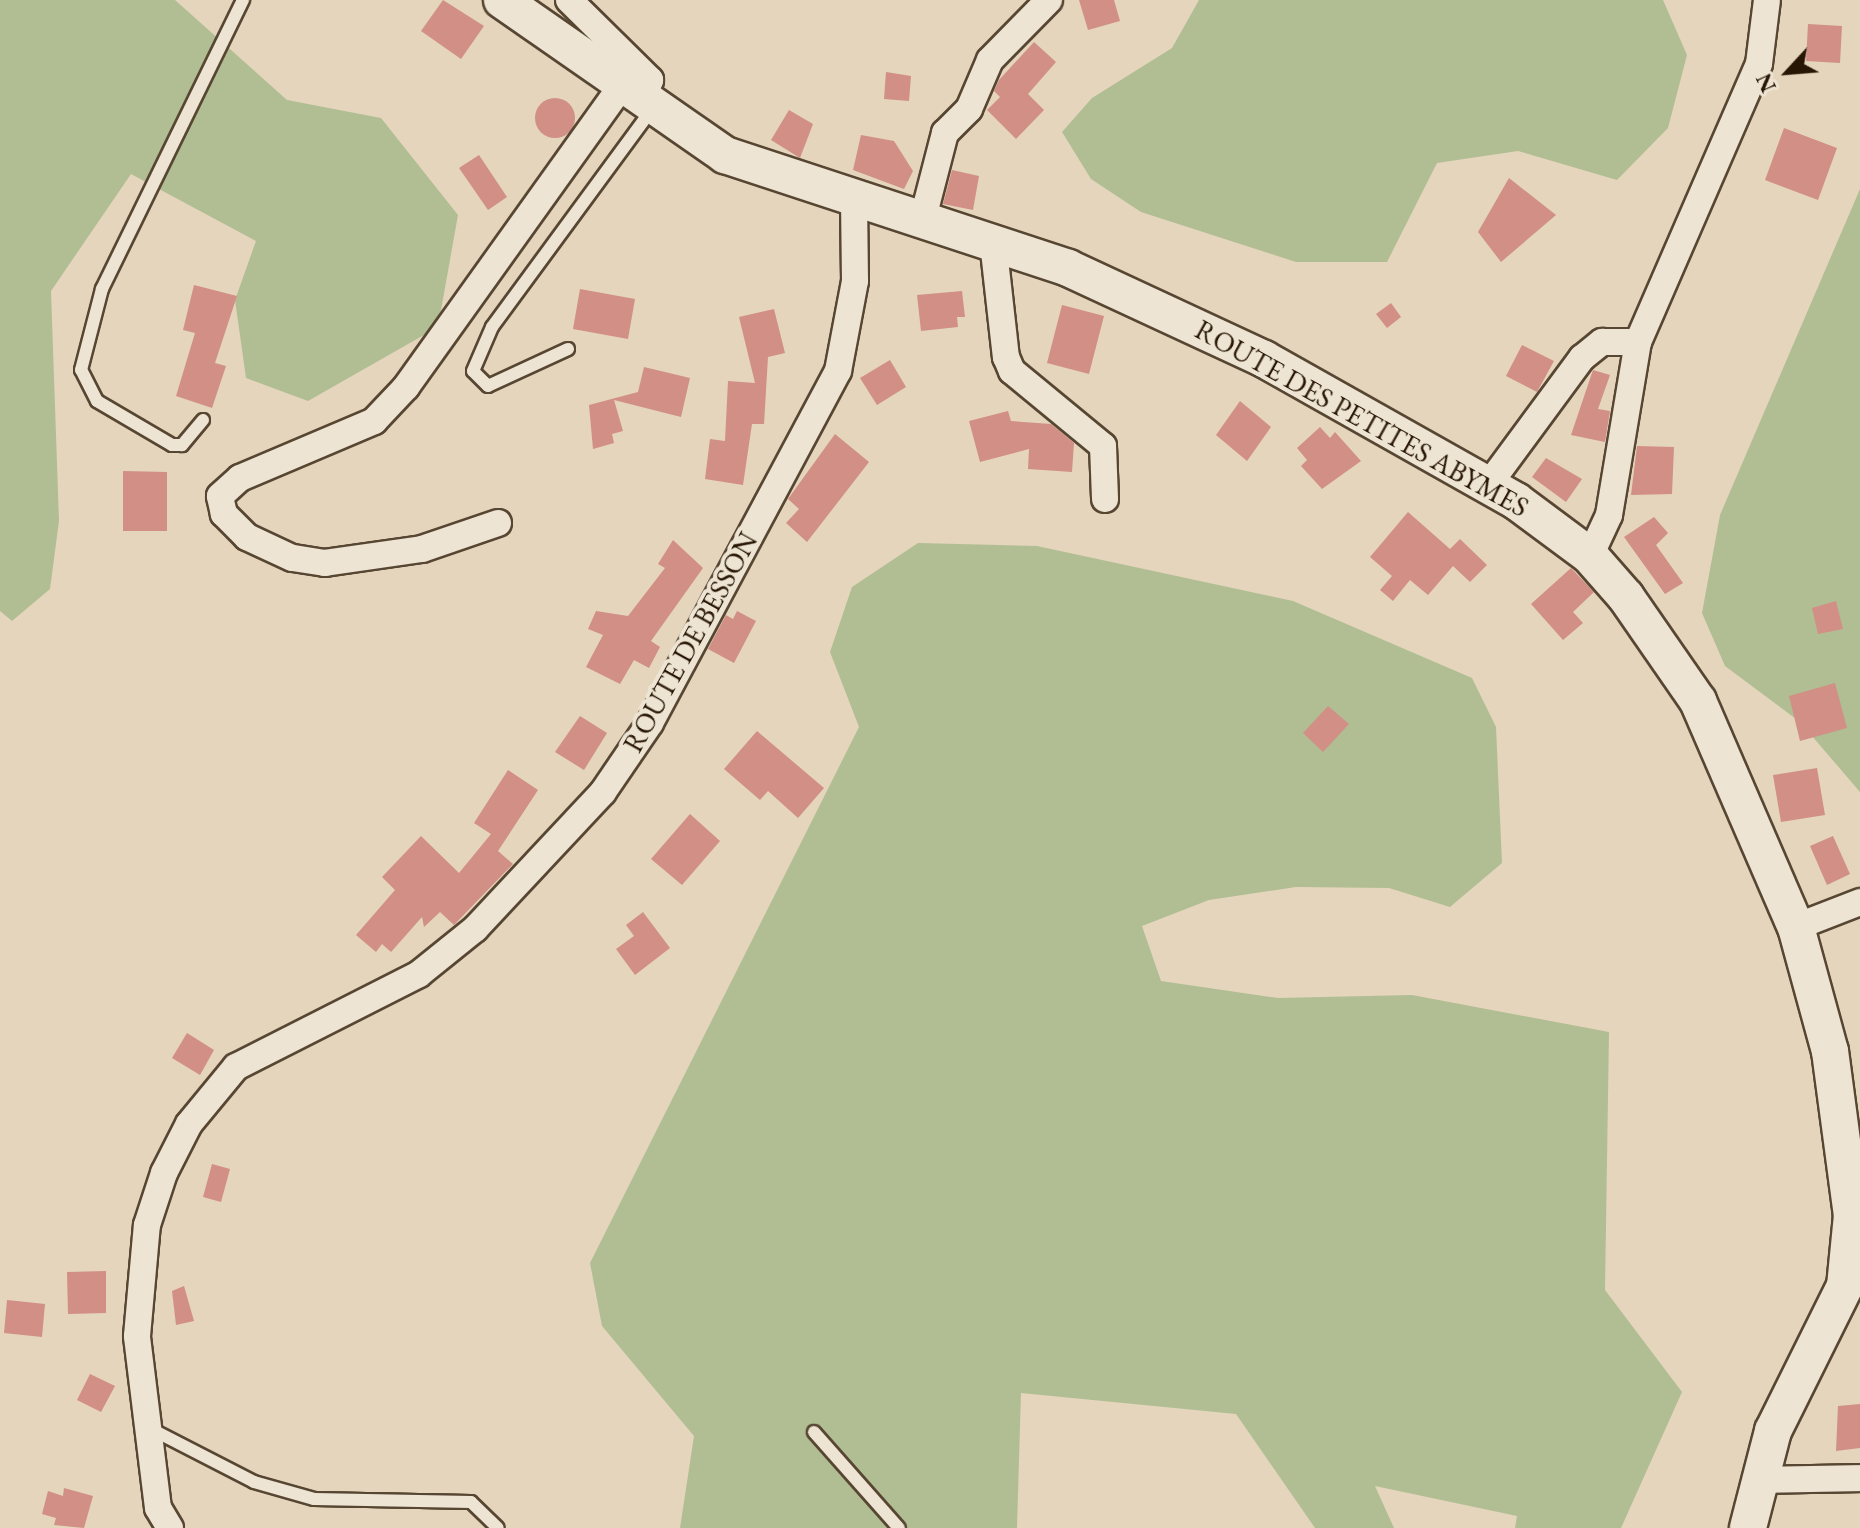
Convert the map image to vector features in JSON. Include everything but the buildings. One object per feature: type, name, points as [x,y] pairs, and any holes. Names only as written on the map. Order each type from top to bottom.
[{"type":"main road","points":[[502,0],[725,155],[854,201]]},
{"type":"main road","name":"ROUTE DES PETITES ABYMES","points":[[854,201],[923,218],[993,242],[1191,322],[1489,484],[1590,556],[1664,643],[1698,701],[1796,927],[1830,1051],[1852,1215],[1850,1266],[1833,1321],[1773,1431],[1756,1480],[1748,1528]]},
{"type":"street","points":[[498,523],[422,549],[325,563],[292,558],[247,537],[224,514],[220,496],[240,478],[374,421],[406,387],[640,97],[650,80],[569,0]]},
{"type":"street","points":[[923,218],[945,133],[969,109],[990,60],[1049,0]]},
{"type":"street","points":[[1590,556],[1609,515],[1638,342],[1759,64],[1767,0]]},
{"type":"street","name":"ROUTE DE BESSON","points":[[170,1528],[158,1508],[144,1425],[137,1336],[147,1225],[189,1124],[236,1067],[430,965],[475,929],[603,792],[650,723],[838,371],[855,281],[854,201]]},
{"type":"street","points":[[993,242],[1006,357],[1012,371],[1103,446],[1105,499]]},
{"type":"street","points":[[1489,484],[1582,358],[1602,342],[1638,342]]},
{"type":"street","points":[[1796,927],[1860,902]]},
{"type":"street","points":[[1756,1480],[1860,1478]]},
{"type":"lane","points":[[203,420],[182,445],[172,445],[97,401],[81,370],[102,289],[243,0]]},
{"type":"lane","points":[[568,349],[488,386],[473,371],[492,327],[640,97]]},
{"type":"lane","points":[[144,1425],[254,1482],[314,1499],[471,1502],[498,1528]]},
{"type":"lane","points":[[814,1432],[899,1528]]},
{"type":"green space","points":[[0,0],[175,0],[287,100],[381,118],[458,215],[438,327],[308,401],[246,378],[235,300],[256,241],[131,174],[51,291],[59,521],[50,589],[12,621],[0,611]]},
{"type":"green space","points":[[1199,0],[1663,0],[1687,55],[1668,128],[1617,180],[1518,151],[1437,163],[1387,262],[1296,262],[1141,212],[1091,179],[1062,132],[1092,98],[1172,48]]},
{"type":"green space","points":[[1860,189],[1860,792],[1800,722],[1725,666],[1702,613],[1720,515]]},
{"type":"green space","points":[[918,543],[1037,546],[1293,601],[1472,678],[1496,727],[1502,863],[1450,907],[1389,888],[1296,887],[1209,900],[1142,926],[1161,981],[1278,998],[1412,995],[1609,1032],[1605,1290],[1682,1392],[1621,1528],[1515,1528],[1517,1516],[1375,1486],[1394,1528],[1315,1528],[1236,1414],[1021,1393],[1017,1528],[680,1528],[694,1436],[602,1326],[590,1263],[859,727],[830,652],[852,587]]}]
